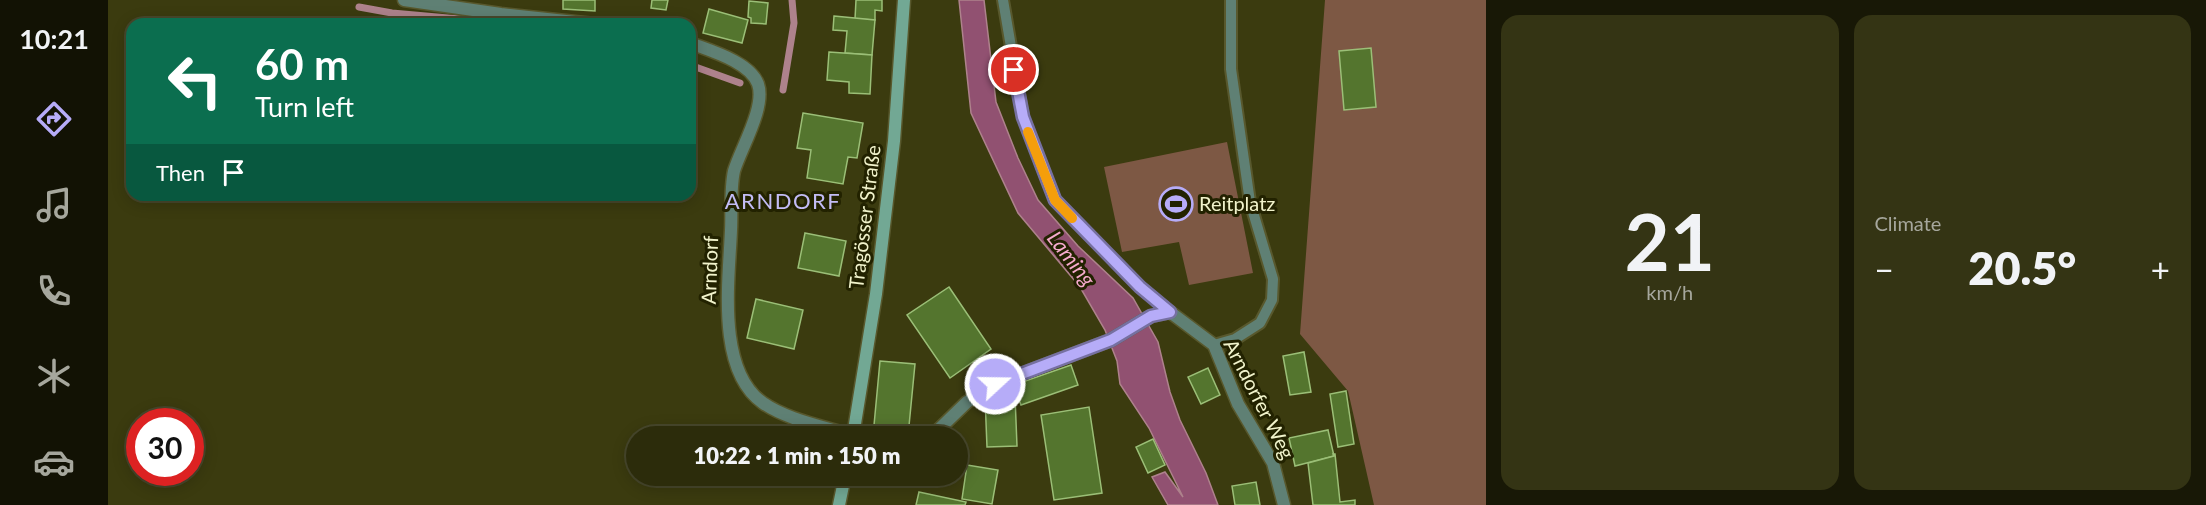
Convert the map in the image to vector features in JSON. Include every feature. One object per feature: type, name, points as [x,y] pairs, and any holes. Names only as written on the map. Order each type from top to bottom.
[{"type":"main road","name":"Tragösser Straße","points":[[855,426],[876,294],[892,153],[904,0]]},
{"type":"main road","points":[[839,505],[843,486]]},
{"type":"street","points":[[404,0],[538,18]]},
{"type":"street","name":"Arndorf","points":[[696,46],[746,67],[759,85],[760,100],[734,173],[727,309],[731,350],[744,380],[763,403],[791,416],[822,426]]},
{"type":"street","points":[[942,426],[967,402],[995,384],[1111,340],[1151,316],[1170,312]]},
{"type":"street","name":"Arndorfer Weg","points":[[1170,312],[1214,345],[1238,404],[1273,463],[1284,505]]},
{"type":"lane","points":[[1003,0],[1023,117],[1055,200],[1140,287],[1170,312]]},
{"type":"lane","points":[[1214,345],[1235,339],[1260,323],[1272,300],[1273,290],[1273,279],[1248,191],[1231,69],[1231,0]]},
{"type":"shaded area","points":[[1325,0],[1486,0],[1486,505],[1374,505],[1348,391],[1300,334]]},
{"type":"shaded area","name":"Reitplatz","points":[[1227,142],[1253,273],[1189,285],[1179,242],[1122,252],[1104,167]]},
{"type":"water","name":"Laming","points":[[959,0],[984,0],[996,102],[1018,158],[1038,200],[1078,246],[1133,298],[1158,342],[1170,392],[1180,420],[1206,473],[1218,505],[1168,505],[1152,477],[1165,472],[1183,497],[1149,428],[1120,384],[1117,361],[1105,330],[1080,287],[1018,213],[971,113]]},
{"type":"building","points":[[563,0],[595,0],[595,11],[563,9]]},
{"type":"building","points":[[652,0],[668,0],[666,10],[651,8]]},
{"type":"building","points":[[856,0],[882,0],[882,11],[875,10],[875,20],[855,19]]},
{"type":"building","points":[[749,1],[768,3],[766,24],[751,23],[751,18],[748,17]]},
{"type":"building","points":[[709,9],[748,20],[742,43],[703,33]]},
{"type":"building","points":[[834,16],[875,20],[872,55],[845,53],[847,31],[833,30]]},
{"type":"building","points":[[1371,48],[1376,107],[1344,110],[1339,51]]},
{"type":"building","points":[[829,52],[872,55],[870,94],[849,93],[849,82],[827,80]]},
{"type":"building","points":[[803,113],[863,123],[857,158],[848,157],[843,184],[807,178],[811,150],[797,148]]},
{"type":"building","points":[[805,233],[846,241],[839,276],[798,268]]},
{"type":"building","points":[[949,287],[991,349],[950,378],[907,315]]},
{"type":"building","points":[[756,299],[803,310],[794,349],[747,338]]},
{"type":"building","points":[[1304,352],[1311,392],[1290,395],[1283,356]]},
{"type":"building","points":[[880,361],[915,364],[909,426],[874,426]]},
{"type":"building","points":[[1071,365],[1078,385],[1021,405],[1014,385]]},
{"type":"building","points":[[1208,368],[1220,395],[1201,404],[1188,377]]},
{"type":"building","points":[[1346,391],[1354,444],[1338,447],[1330,394]]},
{"type":"building","points":[[1015,396],[1017,446],[987,447],[985,397]]},
{"type":"building","points":[[1089,407],[1102,493],[1054,500],[1041,415]]},
{"type":"building","points":[[1328,430],[1334,456],[1295,466],[1289,438]]},
{"type":"building","points":[[1153,439],[1165,465],[1148,473],[1136,447]]},
{"type":"building","points":[[1335,454],[1340,502],[1355,500],[1355,505],[1313,505],[1308,463],[1334,456]]},
{"type":"building","points":[[968,465],[998,470],[992,504],[962,499],[964,486],[968,486]]},
{"type":"building","points":[[1256,482],[1260,505],[1235,505],[1232,486]]},
{"type":"building","points":[[919,492],[966,502],[965,505],[916,505]]},
{"type":"waterway","points":[[783,90],[794,23],[792,0]]},
{"type":"waterway","points":[[359,7],[392,13],[448,18]]},
{"type":"waterway","points":[[696,67],[740,83]]},
{"type":"slow traffic","points":[[1028,132],[1055,200],[1072,218]]},
{"type":"place","name":"Reitplatz","points":[[1176,204]]},
{"type":"district","name":"ARNDORF","points":[[783,201]]},
{"type":"route","points":[[995,384],[1111,340],[1151,316],[1170,312],[1140,287],[1055,200],[1023,117],[1014,70]]}]
